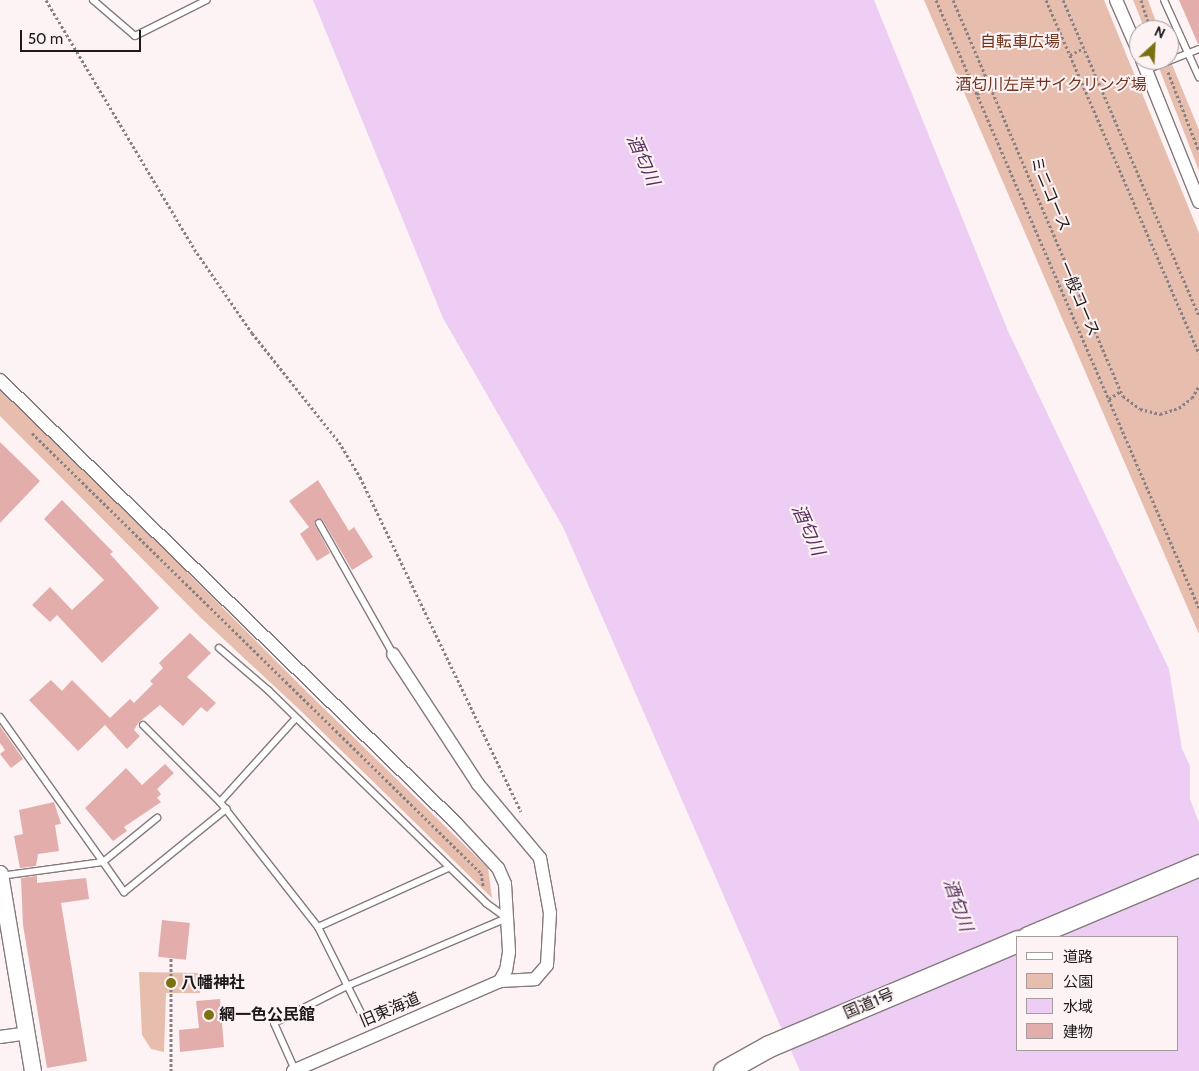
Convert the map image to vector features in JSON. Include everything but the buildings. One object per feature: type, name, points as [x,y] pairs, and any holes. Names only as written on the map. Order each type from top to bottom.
[{"type":"highway","points":[[1030,936],[1199,865]]},
{"type":"highway","name":"国道1号","points":[[724,1071],[769,1046],[1016,942]]},
{"type":"street","points":[[1116,0],[1129,30]]},
{"type":"street","points":[[1146,70],[1199,202]]},
{"type":"street","points":[[0,380],[456,823],[502,876],[509,952],[506,970],[500,981]]},
{"type":"street","points":[[393,654],[478,784],[540,858],[550,913],[547,965],[535,979],[500,981]]},
{"type":"street","points":[[0,875],[34,1071]]},
{"type":"street","name":"旧東海道","points":[[294,1071],[500,981]]},
{"type":"street","points":[[0,1037],[27,1033]]},
{"type":"lane","points":[[93,0],[135,36],[207,0]]},
{"type":"lane","points":[[1164,0],[1199,77]]},
{"type":"lane","points":[[1179,57],[1199,49]]},
{"type":"lane","points":[[319,523],[393,654]]},
{"type":"lane","points":[[219,648],[296,718],[486,904],[507,918]]},
{"type":"lane","points":[[0,717],[124,892],[226,809]]},
{"type":"lane","points":[[220,802],[296,718]]},
{"type":"lane","points":[[143,726],[220,802],[318,927],[349,985],[365,1021]]},
{"type":"lane","points":[[0,875],[103,862],[157,818]]},
{"type":"lane","points":[[318,927],[448,868]]},
{"type":"lane","points":[[294,1071],[274,1023],[349,985],[507,918]]},
{"type":"path","points":[[46,0],[196,253],[252,333],[339,442],[360,477],[525,819]]},
{"type":"path","name":"一般コース","points":[[936,0],[1199,608]]},
{"type":"path","name":"ミニコース","points":[[953,0],[1121,391],[1140,409],[1160,414],[1179,408],[1192,398],[1199,386]]},
{"type":"path","points":[[1046,0],[1199,353]]},
{"type":"path","points":[[1063,0],[1199,316]]},
{"type":"path","points":[[1141,0],[1148,20]]},
{"type":"path","points":[[1070,55],[1084,48]]},
{"type":"path","points":[[1168,70],[1199,151]]},
{"type":"path","points":[[977,94],[990,88]]},
{"type":"path","points":[[1109,399],[1121,391]]},
{"type":"path","points":[[27,428],[481,873],[486,904]]},
{"type":"path","points":[[171,958],[171,1071]]},
{"type":"green space","name":"酒匂川左岸サイクリング場","points":[[924,0],[1104,0],[1129,61],[1129,70],[1133,70],[1199,233],[1199,634]]},
{"type":"green space","points":[[1133,0],[1148,0],[1155,20],[1141,20]]},
{"type":"green space","points":[[1160,70],[1174,70],[1199,130],[1199,171]]},
{"type":"green space","points":[[0,385],[306,691],[488,868],[492,898],[302,712],[200,617],[0,416]]},
{"type":"green space","points":[[139,972],[202,973],[200,993],[166,993],[164,1052],[151,1049],[142,1035]]},
{"type":"water","name":"酒匂川","points":[[313,0],[874,0],[1008,331],[1169,669],[1182,749],[1190,766],[1190,799],[1199,823],[1199,1071],[800,1071],[563,527],[443,318]]},
{"type":"place","name":"八幡神社","points":[[171,983]]},
{"type":"place","name":"網一色公民館","points":[[209,1015]]},
{"type":"park label","name":"自転車広場","points":[[1020,42]]}]
